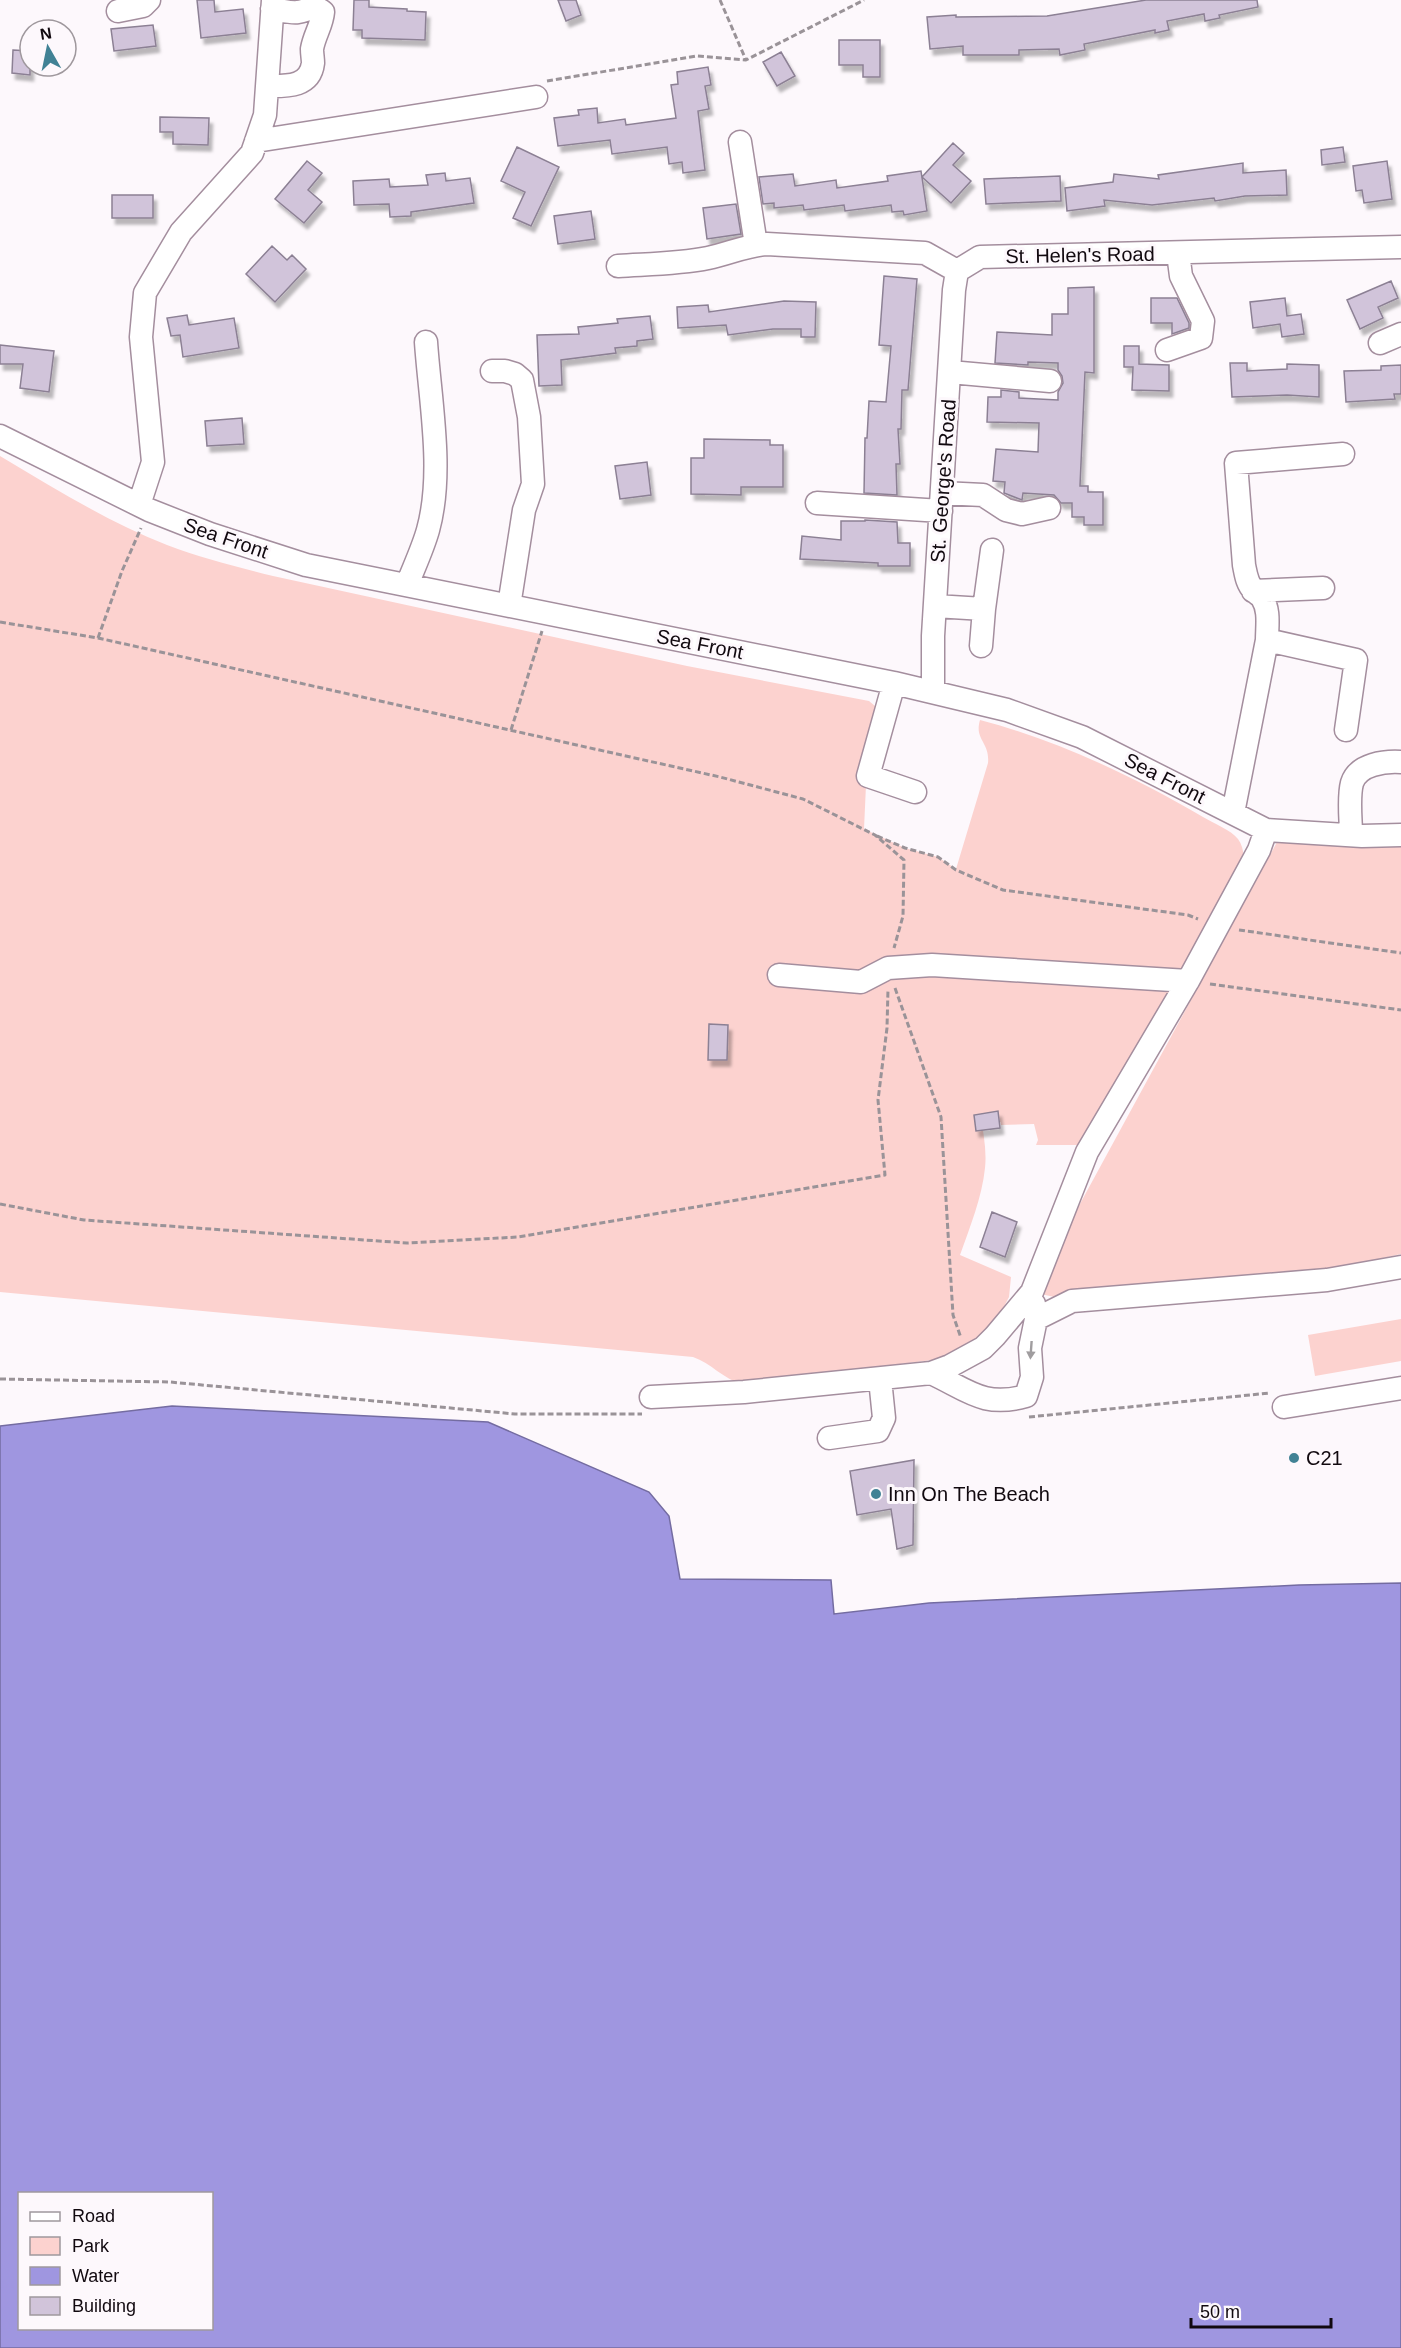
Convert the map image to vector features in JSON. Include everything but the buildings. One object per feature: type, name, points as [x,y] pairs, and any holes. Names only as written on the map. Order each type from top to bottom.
[{"type":"street","points":[[118,11],[143,6],[149,0]]},
{"type":"street","points":[[144,507],[153,462],[141,337],[145,293],[181,232],[252,153],[265,115],[272,4],[299,12],[318,8],[322,12],[322,21],[312,50],[313,64],[310,74],[304,81],[292,86],[267,86]]},
{"type":"street","points":[[256,141],[537,90]]},
{"type":"street","points":[[741,142],[762,244]]},
{"type":"street","points":[[618,266],[678,263],[709,258],[762,244],[925,253],[957,271]]},
{"type":"street","name":"St. Helen's Road","points":[[957,271],[980,257],[1401,247]]},
{"type":"street","points":[[1167,350],[1202,338],[1203,321],[1181,276],[1178,253]]},
{"type":"street","name":"St. George's Road","points":[[933,692],[935,606],[957,271]]},
{"type":"street","points":[[1380,343],[1401,334]]},
{"type":"street","points":[[407,585],[428,530],[434,496],[435,466],[426,342]]},
{"type":"street","points":[[492,371],[515,374],[522,380],[532,450],[533,484],[524,510],[509,606]]},
{"type":"street","points":[[950,372],[1050,381]]},
{"type":"street","name":"Sea Front","points":[[0,436],[144,507],[210,534],[306,565],[894,683],[1006,710],[1082,737],[1266,830],[1351,835],[1401,835]]},
{"type":"street","points":[[1233,813],[1267,640],[1267,610],[1261,597],[1253,591],[1247,580],[1244,566],[1236,464],[1343,454]]},
{"type":"street","points":[[817,503],[942,502],[982,495],[1006,510],[1022,514],[1049,508]]},
{"type":"street","points":[[981,646],[992,550]]},
{"type":"street","points":[[1253,591],[1323,588]]},
{"type":"street","points":[[935,606],[984,609]]},
{"type":"street","points":[[1267,640],[1356,660],[1346,730]]},
{"type":"street","points":[[894,683],[868,776],[915,792]]},
{"type":"street","points":[[1351,835],[1352,783],[1356,776],[1384,761],[1401,762]]},
{"type":"street","points":[[651,1397],[744,1392],[931,1373],[975,1352],[995,1336],[1032,1292],[1087,1152],[1188,981],[1259,850],[1266,830]]},
{"type":"street","points":[[779,975],[861,982],[888,968],[932,965],[1188,981]]},
{"type":"street","points":[[1036,1319],[1072,1301],[1327,1280],[1401,1267]]},
{"type":"street","points":[[931,1373],[982,1399],[1006,1401],[1026,1396],[1032,1377],[1030,1348],[1036,1319],[1032,1292]]},
{"type":"street","points":[[975,1352],[973,1372],[982,1399]]},
{"type":"street","points":[[829,1438],[878,1431],[884,1418],[880,1379]]},
{"type":"street","points":[[1284,1407],[1401,1388]]},
{"type":"path","points":[[720,0],[746,60]]},
{"type":"path","points":[[537,90],[697,57],[746,60],[864,0]]},
{"type":"path","points":[[98,638],[144,507]]},
{"type":"path","points":[[511,730],[548,613]]},
{"type":"path","points":[[0,622],[98,638],[720,777],[803,799],[905,848],[938,857],[956,870],[1003,890],[1188,915],[1217,927],[1401,953]]},
{"type":"path","points":[[0,1204],[84,1220],[407,1243],[518,1237],[885,1175],[878,1100],[887,1028],[888,968],[903,916],[904,860],[875,835]]},
{"type":"path","points":[[888,968],[941,1117],[953,1315],[975,1352]]},
{"type":"path","points":[[1188,981],[1401,1011]]},
{"type":"green space","points":[[0,456],[124,526],[167,545],[219,562],[273,576],[687,666],[869,701],[875,706],[876,713],[866,785],[864,829],[905,848],[938,857],[956,869],[988,763],[987,750],[979,732],[980,720],[1038,738],[1095,761],[1150,788],[1235,836],[1243,850],[1241,870],[1080,1145],[1036,1145],[1038,1140],[1034,1124],[1001,1125],[998,1114],[981,1116],[986,1155],[985,1168],[975,1212],[960,1255],[1011,1277],[1009,1297],[997,1320],[974,1342],[940,1359],[742,1384],[729,1379],[693,1357],[0,1292]]},
{"type":"green space","points":[[1401,830],[1401,1254],[1261,1285],[1072,1301],[1032,1292],[1283,831]]},
{"type":"green space","points":[[1401,1319],[1401,1361],[1315,1376],[1308,1335]]},
{"type":"water","points":[[172,1406],[488,1422],[649,1492],[669,1516],[680,1579],[831,1580],[834,1614],[929,1603],[1299,1585],[1401,1583],[1401,2348],[0,2348],[0,1426]]},
{"type":"place","name":"C21","points":[[1294,1458]]},
{"type":"place","name":"Inn On The Beach","points":[[876,1494]]}]
